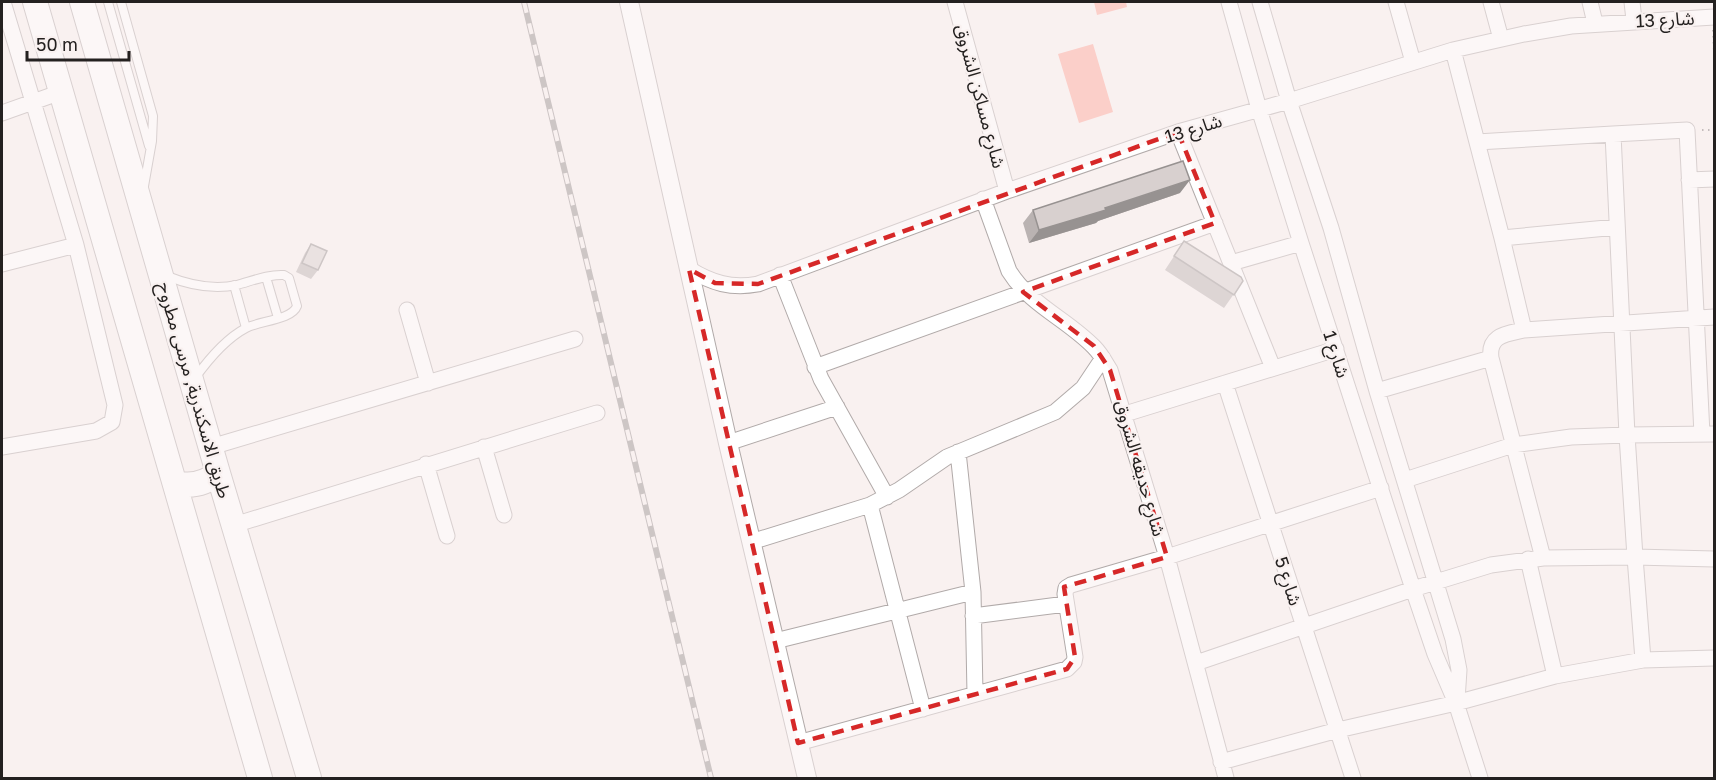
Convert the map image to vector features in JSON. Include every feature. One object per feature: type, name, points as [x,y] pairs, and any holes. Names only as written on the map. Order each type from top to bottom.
[{"type":"main road","points":[[35,2],[260,778]]},
{"type":"main road","name":"طريق الاسكندرية, مرسى مطروح","points":[[82,2],[309,778]]},
{"type":"main road","points":[[174,483],[198,484],[218,473]]},
{"type":"street","points":[[2,447],[96,431],[112,422],[115,415],[115,405],[76,245],[3,2]]},
{"type":"street","points":[[629,2],[728,443],[807,778]]},
{"type":"street","name":"شارع مساكن الشروق","points":[[955,2],[1007,190]]},
{"type":"street","name":"شارع 1","points":[[1229,2],[1259,109],[1301,243],[1413,589],[1435,654],[1456,703],[1480,778]]},
{"type":"street","name":"شارع 1","points":[[1260,2],[1289,101],[1331,228],[1377,391],[1453,639],[1459,670],[1456,703]]},
{"type":"street","points":[[1396,2],[1413,62]]},
{"type":"street","points":[[1491,2],[1501,39]]},
{"type":"street","points":[[1590,2],[1594,23]]},
{"type":"street","points":[[1632,2],[1635,20]]},
{"type":"street","name":"شارع 13","points":[[689,269],[715,283],[729,286],[758,284],[1007,190],[1178,132],[1289,101],[1453,50],[1547,29],[1594,23],[1713,17]]},
{"type":"street","points":[[1453,50],[1524,330]]},
{"type":"street","points":[[2,113],[61,92]]},
{"type":"street","points":[[1405,480],[1513,445],[1571,437],[1708,434],[1696,317],[1687,130],[1477,142]]},
{"type":"street","points":[[1178,132],[1273,369]]},
{"type":"street","points":[[1612,134],[1627,435],[1643,660]]},
{"type":"street","points":[[1689,180],[1714,179]]},
{"type":"street","name":"شارع حديقه الشروق","points":[[983,199],[1009,272],[1024,292],[1094,346],[1116,384],[1167,557],[1226,778]]},
{"type":"street","points":[[815,367],[1215,223]]},
{"type":"street","points":[[1502,238],[1617,227]]},
{"type":"street","points":[[1231,263],[1301,243]]},
{"type":"street","points":[[2,264],[76,245]]},
{"type":"street","points":[[780,275],[815,367],[887,497]]},
{"type":"street","points":[[406,310],[428,383]]},
{"type":"street","points":[[1555,676],[1513,445],[1490,350],[1497,337],[1524,330],[1714,317]]},
{"type":"street","points":[[211,447],[575,339]]},
{"type":"street","points":[[1125,414],[1336,350]]},
{"type":"street","points":[[752,542],[870,505],[887,497],[958,452],[1055,411],[1083,388],[1103,358]]},
{"type":"street","points":[[1377,391],[1491,358]]},
{"type":"street","name":"شارع 5","points":[[1225,383],[1353,778]]},
{"type":"street","points":[[728,443],[837,407]]},
{"type":"street","points":[[234,525],[597,413]]},
{"type":"street","points":[[484,447],[504,515]]},
{"type":"street","points":[[958,452],[973,592],[975,694]]},
{"type":"street","points":[[426,464],[447,536]]},
{"type":"street","points":[[798,743],[1071,667],[1075,657],[1066,604],[1066,588],[1071,585],[1167,557],[1381,488]]},
{"type":"street","points":[[870,505],[923,709]]},
{"type":"street","points":[[1196,663],[1413,589],[1491,565],[1535,559],[1635,557],[1714,559]]},
{"type":"street","points":[[775,641],[973,592]]},
{"type":"street","points":[[973,616],[1066,604]]},
{"type":"street","points":[[1221,762],[1338,730],[1456,703],[1555,676],[1643,660],[1714,658]]},
{"type":"lane","points":[[108,2],[150,150]]},
{"type":"lane","points":[[121,2],[153,116],[154,128],[141,202]]},
{"type":"lane","points":[[162,274],[197,285],[234,285],[284,275],[289,278],[292,288],[297,308],[292,313],[246,328],[216,352],[192,382]]},
{"type":"lane","points":[[266,277],[278,318]]},
{"type":"lane","points":[[234,285],[246,328]]},
{"type":"path","points":[[1713,17],[1714,51]]},
{"type":"highlighted area","points":[[1178,132],[1215,223],[1023,292],[1094,346],[1110,370],[1167,557],[1064,587],[1075,657],[1067,669],[798,743],[689,269],[715,283],[758,284]]},
{"type":"shaded area","points":[[1094,2],[1126,2],[1127,7],[1097,15]]},
{"type":"shaded area","points":[[1093,44],[1113,112],[1079,123],[1058,54]]},
{"type":"building","points":[[1183,161],[1190,180],[1105,208],[1106,210],[1039,230],[1033,210]]},
{"type":"building","points":[[1184,241],[1241,277],[1243,281],[1234,295],[1174,256]]},
{"type":"building","points":[[311,244],[327,251],[318,270],[302,263]]},
{"type":"railway","points":[[524,2],[711,778]]}]
